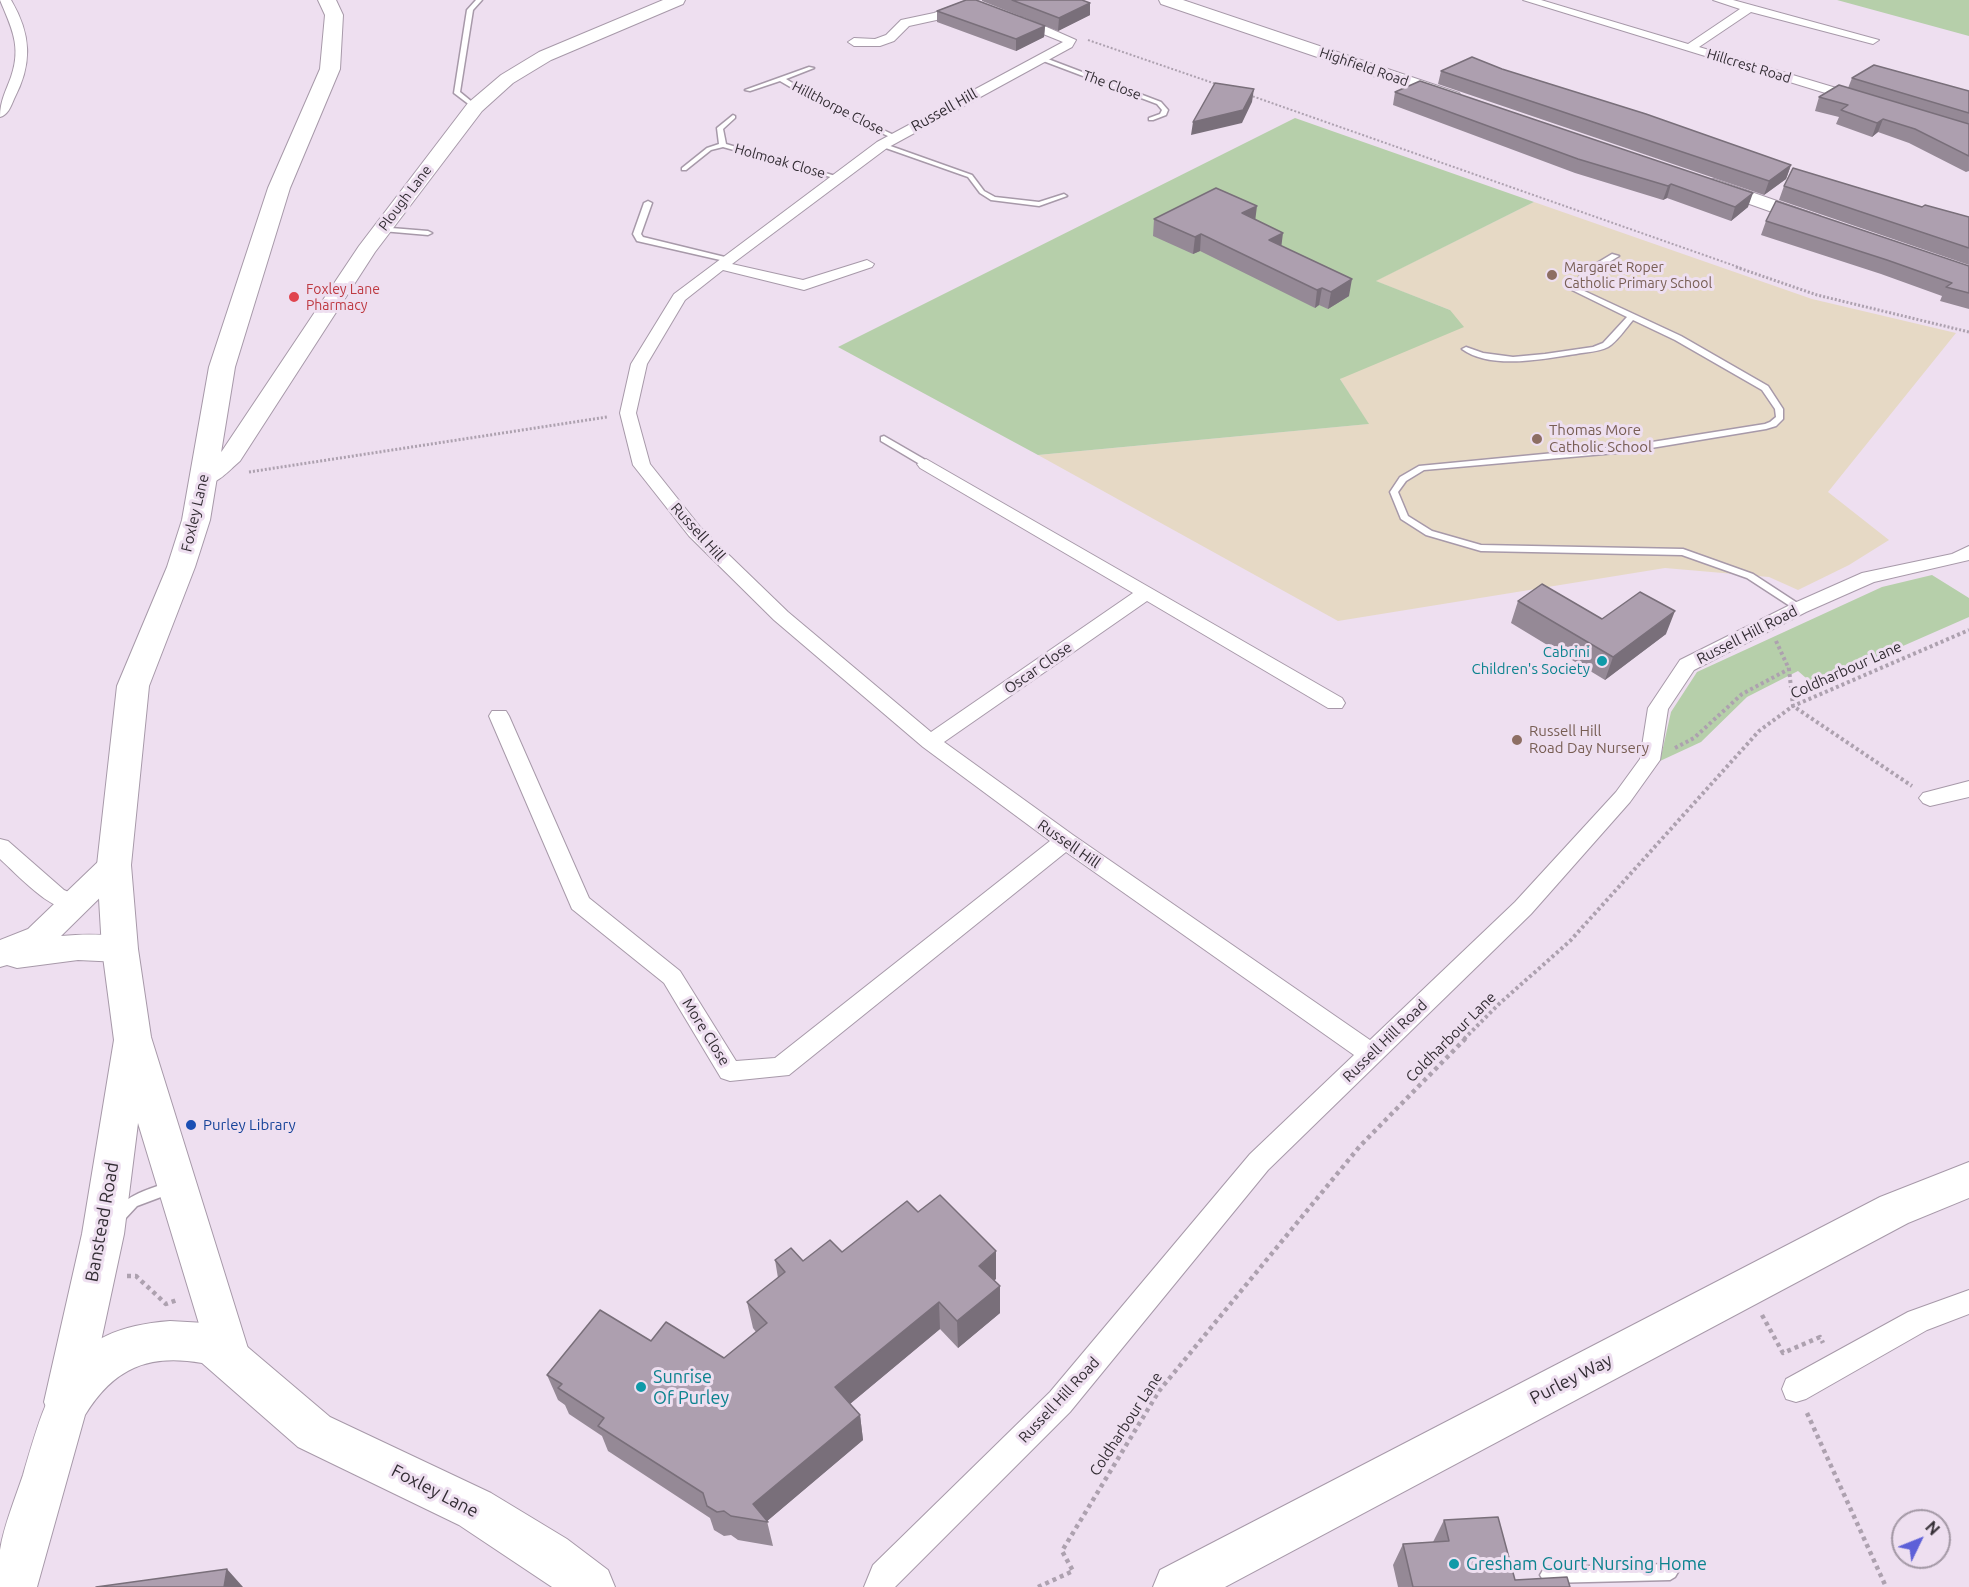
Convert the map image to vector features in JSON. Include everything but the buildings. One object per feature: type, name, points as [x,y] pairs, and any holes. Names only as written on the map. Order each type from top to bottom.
[{"type":"main road","name":"Foxley Lane","points":[[132,1037],[120,949],[114,865],[134,686],[181,567],[196,520],[225,356],[279,188],[330,69],[334,15],[327,0]]},
{"type":"main road","name":"Plough Lane","points":[[204,479],[231,456],[381,229],[455,130],[476,107],[507,79],[545,56],[677,0]]},
{"type":"main road","name":"Highfield Road","points":[[1167,0],[1474,104]]},
{"type":"main road","points":[[1692,178],[1836,228]]},
{"type":"main road","points":[[1,954],[39,938],[114,865]]},
{"type":"main road","points":[[1,954],[24,956],[78,947],[120,949]]},
{"type":"main road","points":[[132,1037],[178,1185],[206,1288],[228,1354]]},
{"type":"main road","name":"Banstead Road","points":[[13,1587],[65,1407],[102,1234],[132,1037]]},
{"type":"main road","name":"Purley Way","points":[[1177,1587],[1894,1210],[1969,1180]]},
{"type":"main road","name":"Banstead Road","points":[[65,1407],[90,1370],[102,1360],[128,1346],[163,1342],[205,1342],[228,1354],[277,1402]]},
{"type":"main road","name":"Foxley Lane","points":[[277,1402],[314,1431],[475,1509],[550,1556],[591,1587]]},
{"type":"street","points":[[0,113],[14,88],[24,49],[20,27],[5,0]]},
{"type":"street","name":"Hillcrest Road","points":[[1528,0],[1874,104]]},
{"type":"street","points":[[1719,0],[1873,40]]},
{"type":"street","points":[[854,42],[876,43],[891,38],[904,23],[937,16],[971,3]]},
{"type":"street","points":[[1690,48],[1749,8]]},
{"type":"street","points":[[1002,14],[1070,40]]},
{"type":"street","name":"Russell Hill","points":[[1070,40],[1068,44],[888,141],[836,177],[680,297],[657,331],[639,364],[628,413],[642,465],[695,532],[781,616],[930,742],[1065,841],[1371,1054]]},
{"type":"street","points":[[722,263],[804,285],[867,264]]},
{"type":"street","points":[[926,464],[1335,703]]},
{"type":"street","name":"Russell Hill Road","points":[[879,1587],[884,1576],[1060,1402],[1259,1162],[1522,908],[1623,797],[1650,760],[1658,708],[1687,665],[1799,608],[1869,577],[1958,559],[1969,552]]},
{"type":"street","name":"Oscar Close","points":[[930,742],[1146,593]]},
{"type":"street","name":"More Close","points":[[499,716],[580,903],[672,976],[730,1071],[780,1068],[1065,841]]},
{"type":"street","points":[[1930,798],[1969,789]]},
{"type":"street","points":[[0,847],[56,896],[74,904]]},
{"type":"street","points":[[1796,1389],[1918,1321],[1969,1302]]},
{"type":"lane","points":[[476,107],[457,93],[470,10],[479,0]]},
{"type":"lane","name":"The Close","points":[[1040,58],[1159,102],[1165,110],[1162,115],[1151,119]]},
{"type":"lane","name":"Hillthorpe Close","points":[[748,90],[811,68]]},
{"type":"lane","name":"Hillthorpe Close","points":[[782,79],[888,141],[970,176],[982,192],[993,199],[1039,204],[1064,196]]},
{"type":"lane","name":"Holmoak Close","points":[[723,145],[720,128],[733,117]]},
{"type":"lane","name":"Holmoak Close","points":[[684,169],[709,149],[723,145],[836,177]]},
{"type":"lane","points":[[648,204],[637,234],[640,239],[722,263]]},
{"type":"lane","points":[[381,229],[429,232]]},
{"type":"lane","points":[[1615,256],[1585,274],[1576,290],[1678,339],[1765,388],[1779,409],[1778,421],[1759,428],[1627,449],[1422,468],[1403,479],[1394,492],[1404,517],[1429,533],[1481,548],[1683,552],[1750,576],[1799,608]]},
{"type":"lane","points":[[1466,349],[1478,355],[1516,359],[1594,349],[1606,345],[1631,317]]},
{"type":"lane","points":[[884,439],[926,464]]},
{"type":"lane","points":[[102,1234],[132,1202],[178,1185]]},
{"type":"lane","points":[[1548,1575],[1622,1581],[1670,1572]]},
{"type":"path","points":[[1070,40],[1092,40],[1226,87]]},
{"type":"path","points":[[1249,95],[1817,295],[1969,332]]},
{"type":"path","points":[[204,479],[628,413]]},
{"type":"path","points":[[1768,624],[1790,669],[1793,706],[1930,798]]},
{"type":"path","name":"Coldharbour Lane","points":[[1038,1587],[1072,1571],[1062,1551],[1159,1391],[1353,1155],[1498,1004],[1570,941],[1759,731],[1793,706],[1969,630]]},
{"type":"path","points":[[1650,760],[1694,738],[1742,694],[1790,669]]},
{"type":"path","points":[[87,1303],[117,1300],[127,1275],[136,1276],[166,1304],[206,1288]]},
{"type":"path","points":[[1747,1288],[1783,1353]]},
{"type":"path","points":[[1796,1389],[1886,1587]]},
{"type":"shaded area","name":"Thomas More Catholic School","points":[[1534,202],[1812,299],[1956,333],[1828,492],[1889,540],[1849,565],[1798,590],[1769,577],[1665,568],[1338,621],[1038,455],[1368,424],[1340,379],[1450,310],[1375,281]]},
{"type":"green space","points":[[1837,0],[1969,0],[1969,36]]},
{"type":"green space","points":[[1295,118],[1534,202],[1376,281],[1450,310],[1464,327],[1340,379],[1369,424],[1038,455],[838,347]]},
{"type":"green space","points":[[1932,575],[1969,598],[1969,617],[1814,685],[1798,671],[1747,697],[1701,742],[1660,761],[1671,712],[1697,672],[1882,587]]},
{"type":"place","name":"Margaret Roper Catholic Primary School","points":[[1552,275]]},
{"type":"place","name":"Foxley Lane Pharmacy","points":[[294,297]]},
{"type":"place","name":"Thomas More Catholic School","points":[[1537,439]]},
{"type":"place","name":"Cabrini Children's Society","points":[[1602,661]]},
{"type":"place","name":"Russell Hill Road Day Nursery","points":[[1517,740]]},
{"type":"place","name":"Purley Library","points":[[191,1125]]},
{"type":"place","name":"Sunrise Of Purley","points":[[641,1387]]},
{"type":"place","name":"Gresham Court Nursing Home","points":[[1454,1564]]}]
